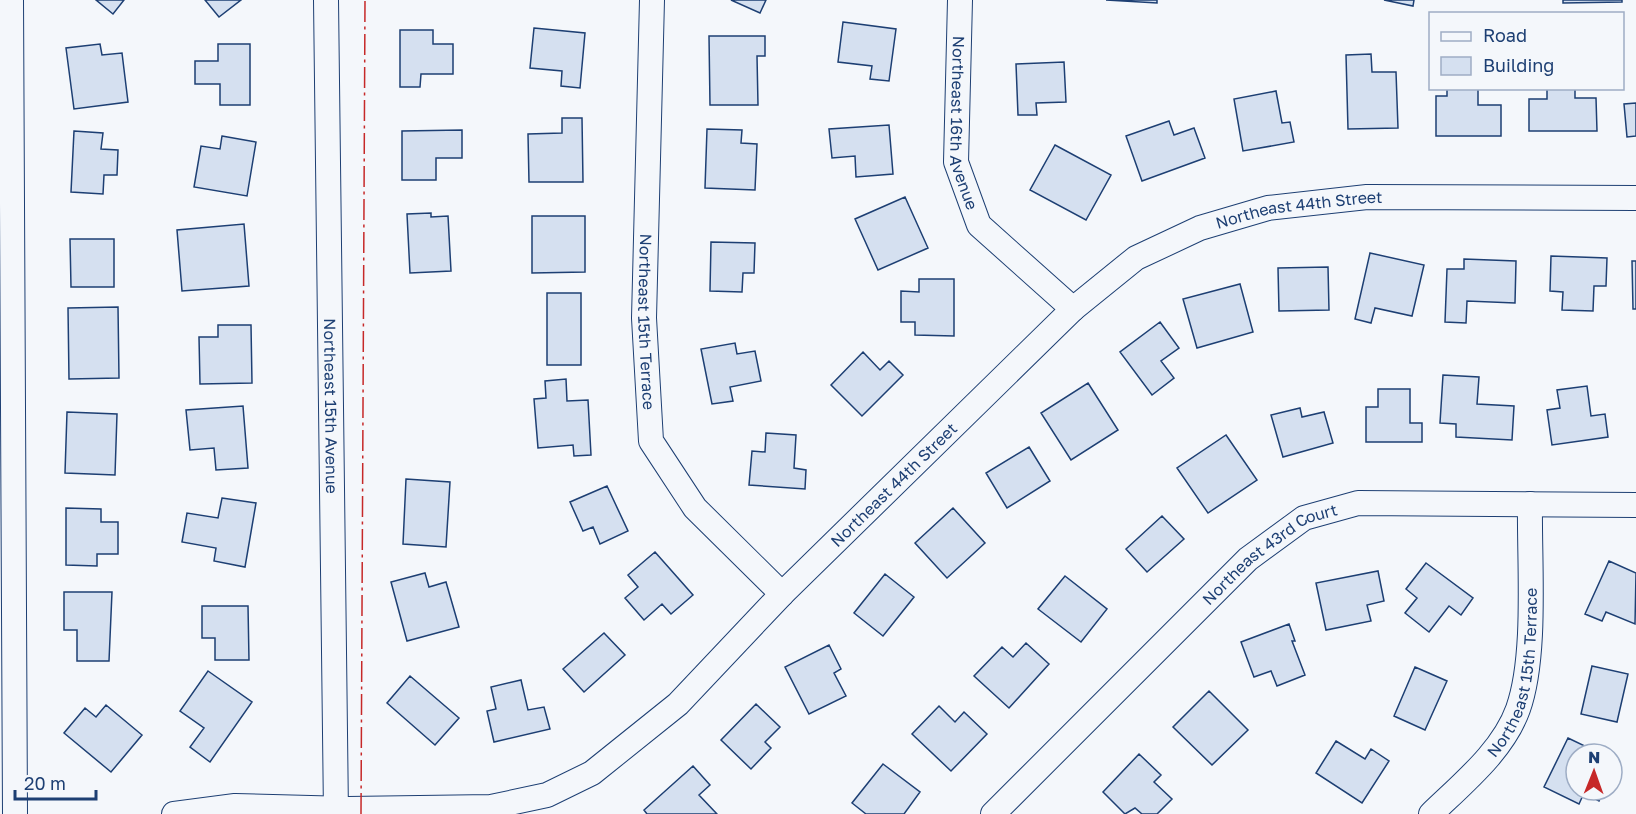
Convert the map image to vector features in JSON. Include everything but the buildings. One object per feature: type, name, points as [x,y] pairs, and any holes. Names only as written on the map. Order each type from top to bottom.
[{"type":"street","points":[[11,0],[15,814]]},
{"type":"street","name":"Northeast 15th Avenue","points":[[326,0],[336,812]]},
{"type":"street","name":"Northeast 15th Terrace","points":[[652,0],[644,318],[651,441],[695,508],[782,594]]},
{"type":"street","name":"Northeast 16th Avenue","points":[[960,0],[956,162],[979,225],[1073,309]]},
{"type":"street","name":"Northeast 44th Street","points":[[174,814],[235,806],[336,812],[491,807],[547,795],[592,773],[678,704],[782,594],[1073,309],[1136,258],[1200,228],[1268,208],[1367,198],[1636,198]]},
{"type":"street","name":"Northeast 43rd Court","points":[[993,814],[1248,559],[1304,518],[1358,503],[1636,505]]},
{"type":"street","name":"Northeast 15th Terrace","points":[[1431,814],[1496,747],[1518,709],[1528,654],[1530,504]]},
{"type":"power","points":[[361,814],[365,0]]}]
